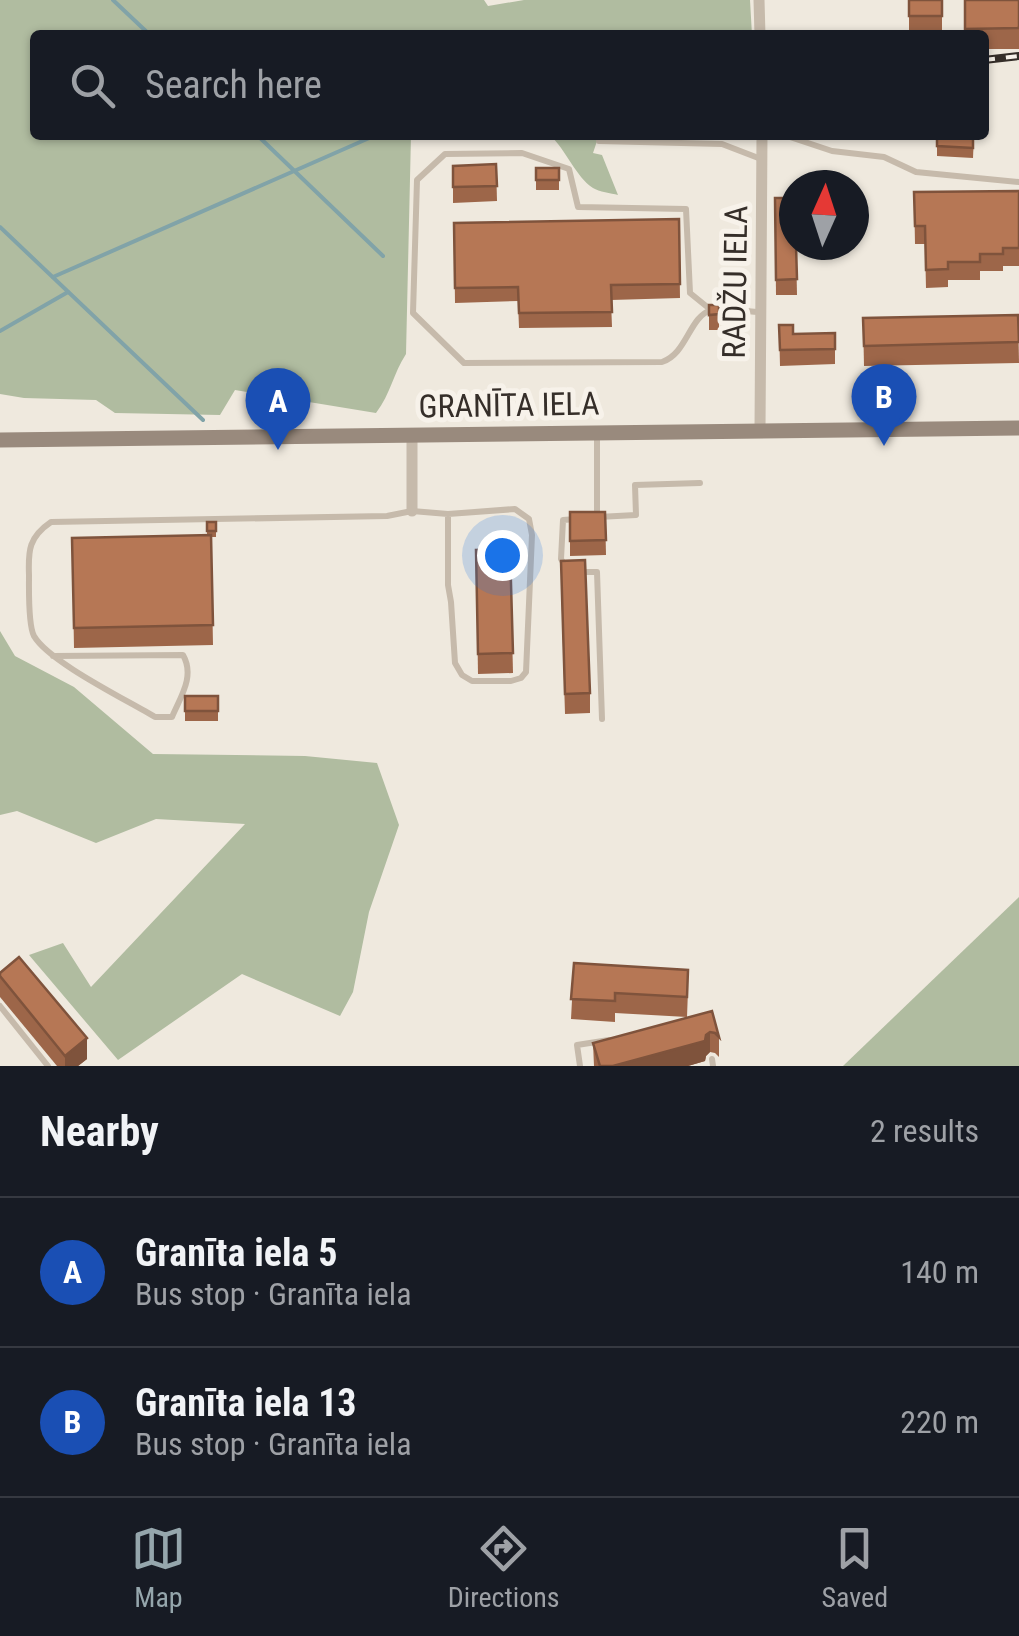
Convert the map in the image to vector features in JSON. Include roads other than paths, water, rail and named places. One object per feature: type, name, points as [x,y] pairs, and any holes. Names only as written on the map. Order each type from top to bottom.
[{"type":"main road","name":"GRANĪTA IELA","points":[[0,440],[1019,428]]},
{"type":"street","points":[[759,0],[760,30]]},
{"type":"street","name":"RADŽU IELA","points":[[760,430],[762,140]]},
{"type":"street","points":[[412,434],[412,511]]},
{"type":"lane","points":[[799,140],[832,151],[884,157],[916,172],[1019,182]]},
{"type":"lane","points":[[599,141],[722,144],[762,159]]},
{"type":"lane","points":[[711,310],[700,319],[674,358],[662,362],[464,363],[413,313],[417,180],[445,154],[522,153],[570,168],[578,207],[686,209],[690,293],[711,310],[762,312]]},
{"type":"lane","points":[[597,432],[597,517]]},
{"type":"lane","points":[[602,719],[597,572],[569,572],[561,559],[563,520],[636,515],[635,485],[700,483]]},
{"type":"lane","points":[[52,656],[183,655],[190,666],[172,717],[155,717],[52,656],[32,633],[28,575],[30,547],[51,522],[388,516],[412,511],[448,514],[515,509],[529,519],[532,534],[526,672],[520,678],[472,681],[455,663],[448,589],[448,514]]},
{"type":"lane","points":[[0,1006],[48,1066]]},
{"type":"lane","points":[[580,1066],[577,1045],[614,1039]]},
{"type":"waterway","points":[[113,0],[145,30]]},
{"type":"waterway","points":[[262,140],[383,256]]},
{"type":"waterway","points":[[53,277],[365,140]]},
{"type":"waterway","points":[[0,227],[203,420]]},
{"type":"waterway","points":[[0,331],[68,292]]},
{"type":"railway","points":[[989,59],[1019,56]]},
{"type":"place","name":"Granīta iela 13","points":[[884,446]]},
{"type":"place","name":"Granīta iela 5","points":[[278,450]]}]
